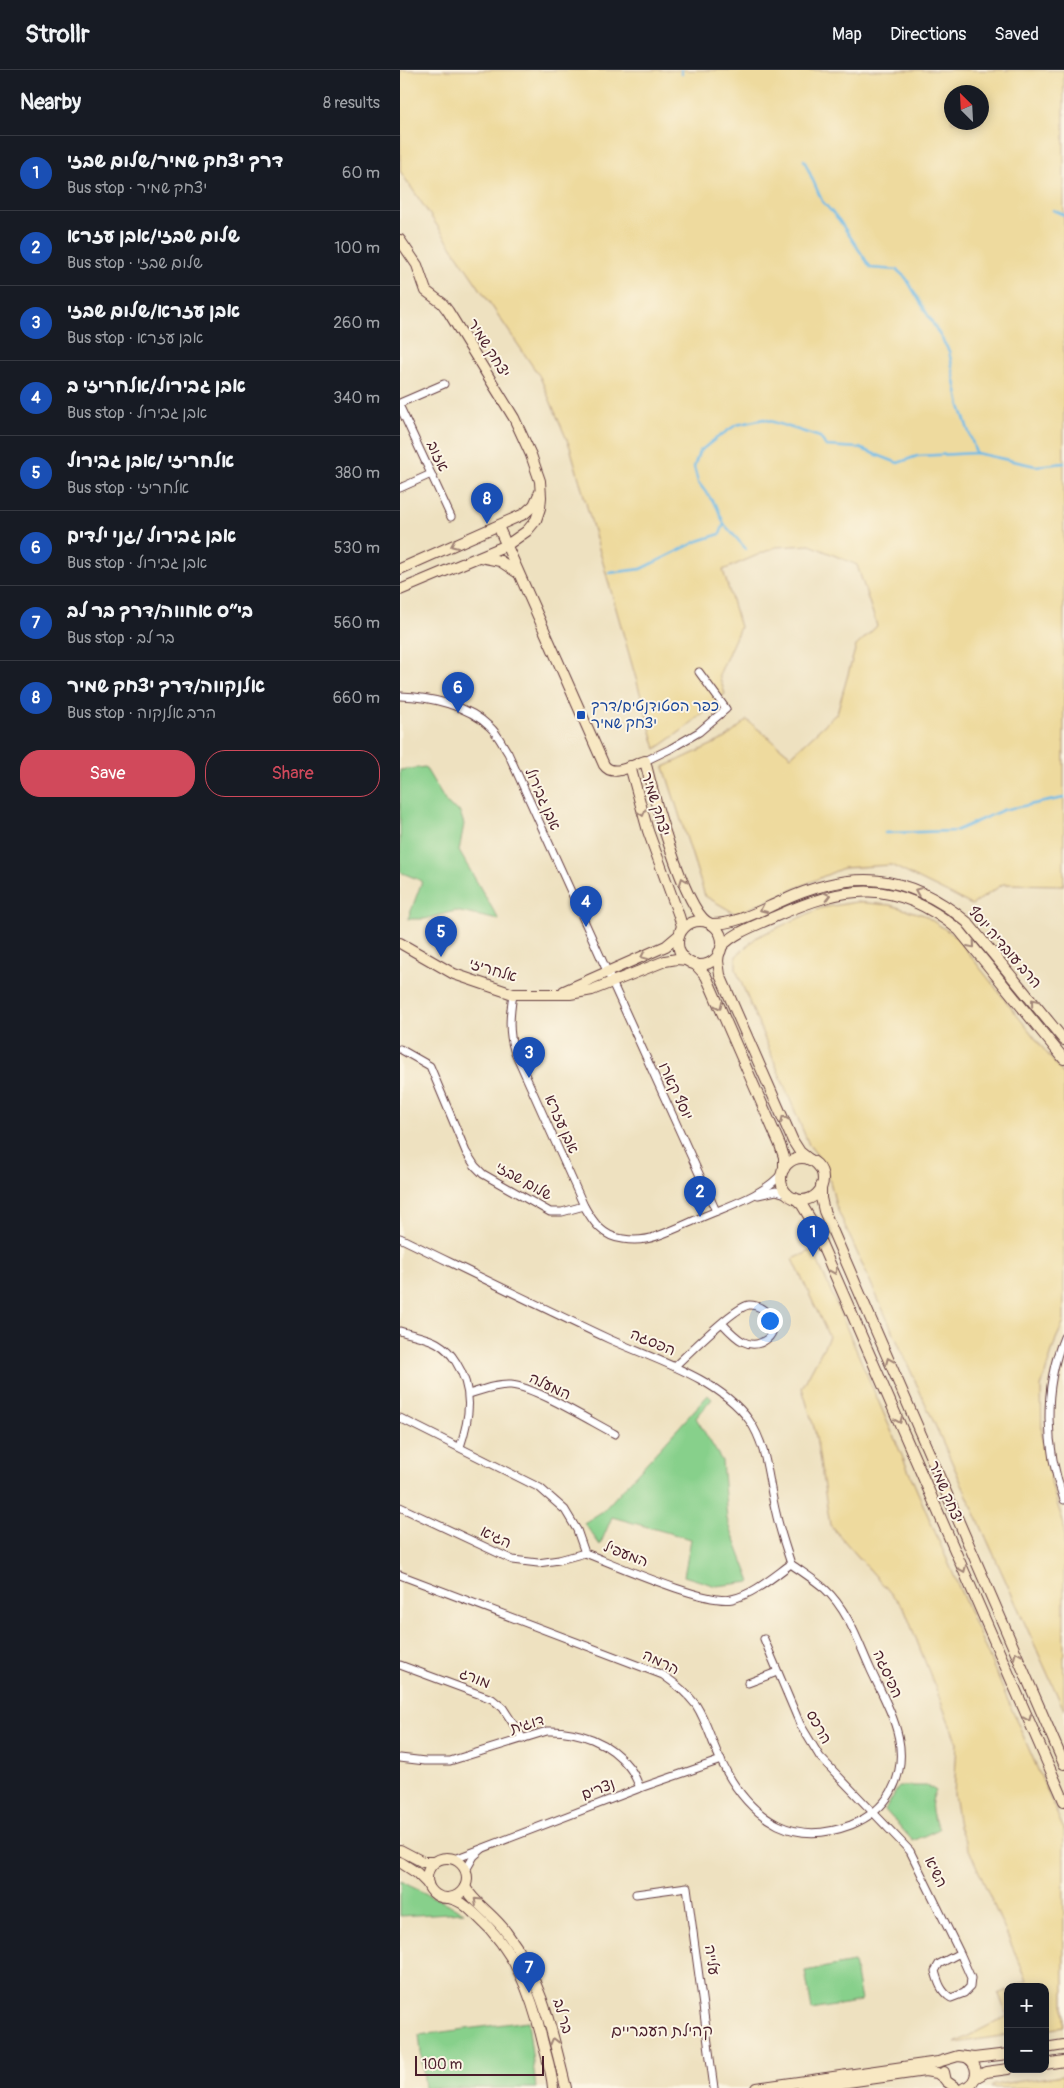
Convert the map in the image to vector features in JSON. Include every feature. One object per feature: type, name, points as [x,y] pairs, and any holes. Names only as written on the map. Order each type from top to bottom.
[{"type":"main road","name":"יצחק שמיר","points":[[400,240],[417,265],[426,291],[442,303],[448,311],[499,393],[531,455],[540,481],[541,497],[536,520],[528,531],[507,545],[400,590]]},
{"type":"main road","points":[[400,569],[524,514],[534,504],[538,495],[540,481]]},
{"type":"main road","name":"יצחק שמיר","points":[[498,526],[604,765],[607,769],[614,771],[630,766],[648,831],[679,916],[680,933]]},
{"type":"main road","points":[[479,557],[500,561],[520,575]]},
{"type":"main road","name":"יצחק שמיר","points":[[644,761],[662,822],[691,901],[700,915],[709,923]]},
{"type":"main road","points":[[630,766],[644,761]]},
{"type":"main road","name":"הרב עובדיה יוסף","points":[[709,923],[738,920],[814,887],[834,882],[875,880],[915,889],[945,905],[967,922],[1064,1040]]},
{"type":"main road","name":"הרב עובדיה יוסף","points":[[720,950],[738,933],[811,901],[836,894],[874,892],[911,900],[936,913],[959,930],[1064,1059]]},
{"type":"main road","points":[[701,921],[709,923],[720,934],[718,961],[720,975],[793,1141],[800,1152],[815,1163],[821,1171],[823,1180],[821,1186],[818,1192],[811,1198],[801,1200],[792,1197],[782,1184],[784,1157],[780,1144],[706,976],[678,948],[680,933],[691,923],[701,921]]},
{"type":"main road","name":"אלחריזי","points":[[400,944],[454,974],[513,994],[555,994],[580,993],[666,946],[680,933]]},
{"type":"main road","points":[[690,962],[708,963],[720,950]]},
{"type":"main road","name":"אלחריזי","points":[[609,978],[665,960],[690,962]]},
{"type":"main road","points":[[783,1170],[797,1159],[810,1160]]},
{"type":"main road","name":"יצחק שמיר","points":[[821,1186],[824,1211],[1064,1764]]},
{"type":"main road","name":"יצחק שמיר","points":[[792,1197],[802,1205],[811,1220],[1064,1801]]},
{"type":"main road","points":[[400,1850],[423,1862],[434,1862],[447,1857],[455,1859],[466,1870],[467,1879],[465,1887],[458,1895],[449,1898],[439,1897],[433,1893],[428,1884],[417,1873],[400,1862]]},
{"type":"main road","points":[[428,1884],[426,1874],[434,1862]]},
{"type":"main road","name":"בר לב","points":[[465,1887],[472,1897],[506,1930],[526,1960],[539,1987],[566,2088]]},
{"type":"main road","name":"בר לב","points":[[449,1898],[458,1900],[480,1919],[497,1937],[517,1966],[536,2015],[553,2088]]},
{"type":"main road","points":[[1049,2047],[1064,2045]]},
{"type":"main road","points":[[756,2088],[951,2059],[958,2056],[984,2058],[1004,2055]]},
{"type":"main road","points":[[966,2057],[975,2066],[970,2085]]},
{"type":"main road","points":[[950,2085],[945,2066],[951,2059]]},
{"type":"main road","points":[[1049,2063],[1064,2061]]},
{"type":"main road","points":[[970,2085],[986,2072],[1004,2070]]},
{"type":"main road","points":[[806,2088],[925,2072],[937,2073],[950,2085]]},
{"type":"street","points":[[400,405],[444,384]]},
{"type":"street","name":"אזוב","points":[[400,405],[451,517]]},
{"type":"street","points":[[400,488],[431,474]]},
{"type":"street","points":[[644,761],[670,749],[699,732],[726,708],[699,672]]},
{"type":"street","name":"אבן גבירול","points":[[400,696],[429,699],[464,710],[490,727],[499,738],[508,753],[609,978]]},
{"type":"street","name":"יוסף קארו","points":[[609,978],[716,1211]]},
{"type":"street","name":"אבן עזרא","points":[[513,994],[510,1036],[514,1050],[584,1206]]},
{"type":"street","name":"שלום שבזי","points":[[400,1049],[430,1066],[469,1159],[483,1174],[550,1212],[562,1212],[584,1206]]},
{"type":"street","points":[[584,1206],[593,1221],[605,1234],[622,1239],[640,1240],[656,1236],[743,1199],[767,1187],[783,1170]]},
{"type":"street","points":[[743,1199],[776,1191],[792,1197]]},
{"type":"street","name":"הפסגה","points":[[400,1238],[610,1340],[675,1366],[715,1389],[748,1418],[758,1435],[765,1455],[776,1514],[792,1564]]},
{"type":"street","points":[[675,1366],[734,1312],[749,1305],[760,1308],[768,1314],[773,1322],[774,1330],[768,1338],[758,1345],[746,1344],[733,1335],[722,1323]]},
{"type":"street","points":[[400,1331],[437,1343],[453,1357],[462,1370],[469,1394],[467,1425],[460,1447]]},
{"type":"street","points":[[1064,1337],[1055,1364],[1049,1407],[1052,1451],[1064,1500]]},
{"type":"street","name":"המעלה","points":[[469,1394],[510,1385],[527,1388],[615,1434]]},
{"type":"street","name":"המעפיל","points":[[400,1418],[540,1488],[565,1510],[577,1530],[585,1553],[712,1599],[730,1600],[746,1595],[792,1564]]},
{"type":"street","name":"הגיא","points":[[400,1507],[514,1560],[538,1563],[585,1553]]},
{"type":"street","name":"הפיסגה","points":[[792,1564],[826,1589],[841,1608],[852,1627],[898,1731],[902,1757],[899,1778],[888,1797],[874,1812]]},
{"type":"street","name":"הרמה","points":[[400,1575],[663,1674],[682,1689],[697,1707],[721,1760],[743,1797],[776,1824],[793,1831],[818,1833],[839,1829],[860,1821],[874,1812]]},
{"type":"street","name":"הרכס","points":[[764,1639],[800,1724],[820,1756],[874,1812]]},
{"type":"street","name":"מורג","points":[[400,1665],[492,1699],[503,1708],[522,1739]]},
{"type":"street","points":[[748,1683],[777,1672]]},
{"type":"street","name":"דוגית","points":[[400,1758],[450,1761],[547,1731],[564,1730],[577,1733],[616,1753],[630,1768],[640,1788]]},
{"type":"street","name":"נצרים","points":[[455,1859],[486,1845],[721,1760]]},
{"type":"street","name":"השיא","points":[[874,1812],[910,1851],[960,1953],[971,1978],[970,1987],[964,1993],[951,1998],[940,1988],[935,1971],[939,1964],[960,1953]]},
{"type":"street","name":"נצרים","points":[[466,1870],[474,1856],[486,1845]]},
{"type":"street","name":"עלייה","points":[[636,1894],[687,1887],[714,2088]]},
{"type":"green space","points":[[425,767],[447,804],[460,812],[464,824],[459,851],[499,920],[455,911],[425,919],[408,919],[422,881],[400,872],[400,770]]},
{"type":"green space","points":[[708,1395],[712,1399],[696,1418],[722,1461],[727,1519],[751,1582],[716,1586],[684,1576],[691,1539],[612,1517],[600,1545],[584,1523],[603,1511]]},
{"type":"green space","points":[[899,1786],[928,1786],[936,1791],[932,1801],[932,1810],[939,1829],[913,1841],[885,1810]]},
{"type":"green space","points":[[400,1881],[464,1912],[400,1916]]},
{"type":"green space","points":[[854,1962],[861,2001],[812,2010],[805,1971]]},
{"type":"green space","points":[[528,2021],[536,2088],[425,2088],[419,2035]]},
{"type":"sand","points":[[400,70],[1064,70],[1064,885],[1003,884],[972,905],[891,865],[843,868],[736,914],[705,896],[664,767],[726,738],[747,720],[791,756],[837,713],[856,646],[877,626],[857,565],[810,545],[776,547],[723,570],[740,627],[719,675],[725,694],[684,729],[656,749],[570,447],[540,377],[400,171]]},
{"type":"sand","points":[[856,902],[890,905],[924,915],[955,936],[1064,1075],[1064,1322],[1056,1339],[1041,1387],[1042,1438],[1053,1490],[1064,1525],[1064,1710],[836,1206],[827,1174],[821,1161],[809,1145],[736,970],[736,956],[757,937],[821,908]]},
{"type":"sand","points":[[813,1250],[1064,1830],[1064,2027],[1049,2029],[1049,1983],[1021,1983],[1027,1980],[959,1827],[954,1794],[957,1743],[904,1608],[830,1525],[815,1431],[802,1388],[829,1337],[793,1259]]},
{"type":"sand","points":[[1004,1992],[1004,2008],[999,1994]]},
{"type":"sand","points":[[1004,2018],[1004,2036],[955,2043]]},
{"type":"sand","points":[[1064,2075],[1064,2088],[991,2088],[993,2085]]},
{"type":"waterway","points":[[681,70],[682,74]]},
{"type":"waterway","points":[[804,160],[822,201],[839,220],[871,268],[897,270],[906,278],[949,351],[960,406],[976,453]]},
{"type":"waterway","points":[[1053,210],[1064,215]]},
{"type":"waterway","points":[[609,573],[641,569],[698,541],[720,534],[724,524],[717,507],[698,482],[694,467],[699,452],[736,425],[764,419],[820,437],[826,446],[859,448],[898,463],[917,456],[976,453],[1036,466],[1064,463]]},
{"type":"waterway","points":[[724,524],[746,549]]},
{"type":"waterway","points":[[885,833],[955,831],[1003,810],[1064,798]]},
{"type":"place","name":"אלנקווה/דרך יצחק שמיר","points":[[487,524]]},
{"type":"place","name":"אבן גבירול /גני ילדים","points":[[458,713]]},
{"type":"place","name":"כפר הסטודנטים/דרך יצחק שמיר","points":[[581,715]]},
{"type":"place","name":"אבן גבירול/אלחריזי ב","points":[[586,927]]},
{"type":"place","name":"אלחריזי /אבן גבירול","points":[[441,957]]},
{"type":"place","name":"אבן עזרא/שלום שבזי","points":[[529,1078]]},
{"type":"place","name":"שלום שבזי/אבן עזרא","points":[[700,1217]]},
{"type":"place","name":"דרך יצחק שמיר/שלום שבזי","points":[[813,1257]]},
{"type":"place","name":"בי״ס אחווה/דרך בר לב","points":[[529,1993]]},
{"type":"district","name":"קהילת העבריים","points":[[662,2030]]}]
